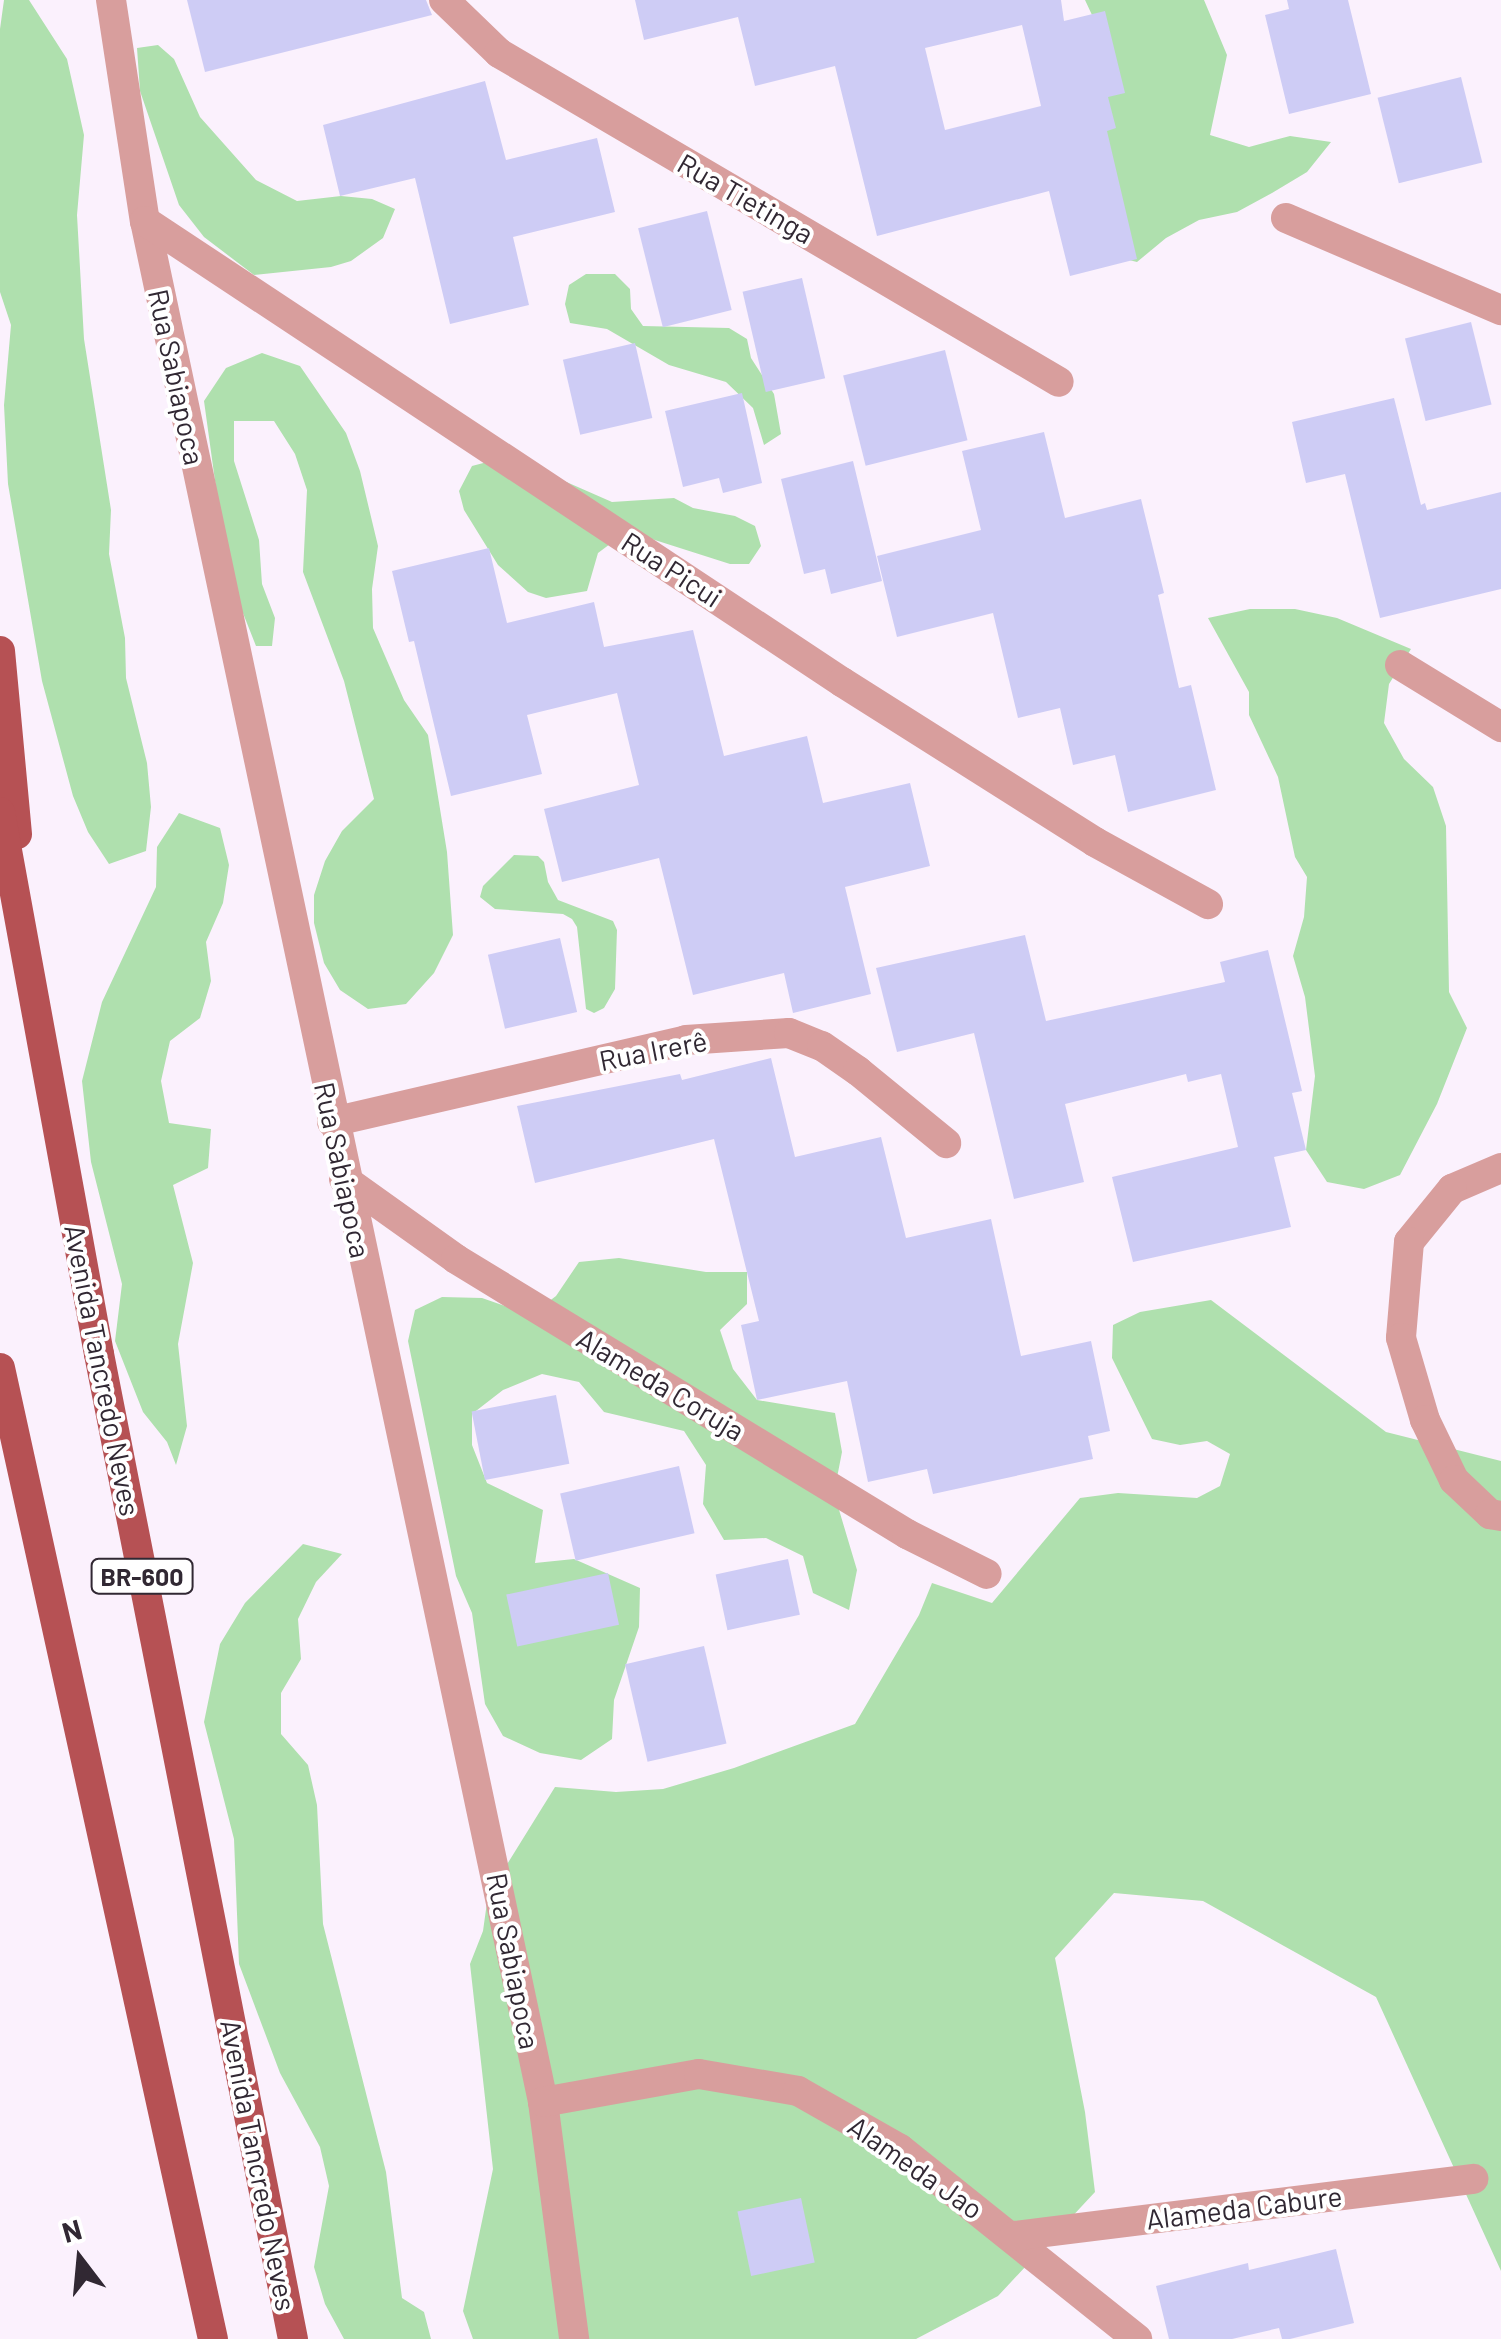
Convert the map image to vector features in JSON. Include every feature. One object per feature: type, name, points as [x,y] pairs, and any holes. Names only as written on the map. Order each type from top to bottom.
[{"type":"main road","points":[[0,651],[32,981]]},
{"type":"main road","name":"Avenida Tancredo Neves","points":[[0,812],[98,1354],[293,2339]]},
{"type":"main road","name":"BR-600","points":[[0,1368],[213,2339]]},
{"type":"street","name":"Rua Sabiapoca","points":[[111,0],[144,221],[344,1179],[543,2102],[574,2339]]},
{"type":"street","name":"Rua Tietinga","points":[[444,0],[500,53],[1059,382]]},
{"type":"street","points":[[1286,218],[1501,310]]},
{"type":"street","name":"Rua Picui","points":[[144,221],[842,682],[1096,842],[1208,904]]},
{"type":"street","points":[[1400,665],[1501,727]]},
{"type":"street","name":"Rua Irerê","points":[[332,1122],[686,1040],[789,1034],[822,1046],[946,1143]]},
{"type":"street","points":[[1501,1168],[1452,1189],[1409,1242],[1401,1338],[1425,1420],[1454,1480],[1490,1514],[1501,1516]]},
{"type":"street","name":"Alameda Coruja","points":[[344,1179],[456,1259],[908,1534],[987,1574]]},
{"type":"street","name":"Alameda Jao","points":[[543,2102],[698,2074],[798,2091],[900,2149],[1014,2236],[1137,2339]]},
{"type":"street","name":"Alameda Cabure","points":[[1014,2236],[1474,2179]]},
{"type":"green space","points":[[4,0],[29,0],[67,59],[84,135],[77,215],[84,339],[111,510],[109,554],[125,638],[126,678],[147,763],[151,807],[146,851],[109,864],[88,832],[73,796],[42,681],[8,484],[4,405],[11,325],[0,292],[0,29]]},
{"type":"green space","points":[[1085,0],[1204,0],[1227,55],[1210,135],[1249,147],[1290,136],[1331,142],[1307,172],[1237,212],[1199,220],[1166,238],[1137,262],[1097,252],[1092,15]]},
{"type":"green space","points":[[158,45],[174,59],[200,117],[256,180],[297,201],[341,196],[372,199],[395,209],[383,238],[351,261],[331,267],[254,275],[204,237],[179,205],[140,91],[137,48]]},
{"type":"green space","points":[[586,274],[615,274],[630,289],[631,309],[643,326],[729,328],[747,339],[751,358],[774,394],[781,434],[764,445],[753,408],[726,382],[669,365],[607,329],[570,323],[565,304],[569,285]]},
{"type":"green space","points":[[262,353],[300,366],[346,433],[360,471],[378,546],[372,589],[373,628],[404,700],[428,735],[447,852],[453,935],[434,973],[406,1004],[368,1009],[340,990],[324,963],[314,923],[314,895],[325,861],[342,831],[374,799],[344,681],[303,572],[307,490],[295,454],[274,421],[234,421],[234,461],[259,540],[262,584],[275,618],[272,646],[256,646],[237,598],[220,517],[204,401],[226,368]]},
{"type":"green space","points":[[491,461],[555,477],[612,502],[674,498],[693,508],[735,516],[755,526],[761,546],[749,564],[730,564],[636,534],[614,541],[598,553],[587,591],[546,598],[528,592],[498,565],[464,510],[459,491],[472,466]]},
{"type":"green space","points":[[1250,609],[1295,609],[1337,618],[1411,649],[1389,684],[1384,723],[1404,759],[1433,787],[1446,826],[1449,992],[1467,1028],[1437,1104],[1400,1175],[1364,1189],[1327,1182],[1306,1150],[1315,1076],[1305,997],[1293,956],[1304,917],[1307,877],[1295,857],[1278,777],[1249,715],[1249,692],[1208,618]]},
{"type":"green space","points":[[179,813],[220,828],[229,865],[223,903],[206,942],[211,981],[200,1018],[170,1041],[161,1081],[169,1123],[211,1129],[208,1168],[173,1185],[193,1263],[178,1344],[187,1426],[176,1465],[167,1442],[143,1412],[115,1341],[122,1284],[91,1162],[82,1081],[102,1002],[156,887],[157,847]]},
{"type":"green space","points":[[514,855],[538,856],[544,862],[548,882],[558,900],[613,921],[617,930],[615,989],[604,1008],[594,1013],[586,1009],[577,927],[572,919],[563,914],[495,909],[480,897],[483,886]]},
{"type":"green space","points":[[619,1258],[706,1272],[747,1272],[747,1304],[720,1330],[733,1369],[757,1400],[835,1413],[842,1452],[834,1493],[857,1570],[849,1610],[813,1593],[803,1556],[766,1538],[724,1540],[703,1504],[706,1465],[684,1431],[604,1412],[579,1382],[542,1374],[503,1390],[472,1414],[472,1445],[487,1483],[543,1510],[535,1563],[574,1559],[640,1588],[639,1627],[614,1700],[612,1739],[581,1760],[540,1753],[503,1736],[485,1704],[472,1613],[456,1576],[408,1341],[415,1310],[442,1297],[482,1298],[531,1315],[556,1296],[579,1262]]},
{"type":"green space","points":[[1211,1300],[1386,1432],[1501,1461],[1501,2271],[1376,1997],[1203,1901],[1114,1893],[1055,1958],[1085,2112],[1095,2192],[998,2296],[916,2339],[473,2339],[463,2311],[493,2169],[470,1964],[483,1931],[488,1895],[555,1787],[616,1792],[663,1789],[855,1724],[919,1615],[932,1583],[992,1603],[1080,1498],[1118,1493],[1197,1498],[1220,1486],[1230,1454],[1207,1441],[1180,1445],[1152,1439],[1112,1358],[1113,1325],[1140,1312]]},
{"type":"green space","points":[[303,1544],[342,1554],[316,1582],[298,1619],[301,1659],[281,1693],[281,1734],[308,1765],[317,1805],[323,1924],[386,2172],[402,2298],[424,2312],[431,2339],[344,2339],[325,2304],[314,2267],[329,2186],[320,2147],[280,2073],[239,1964],[234,1839],[204,1722],[220,1644],[245,1603]]},
{"type":"building","points":[[187,0],[426,0],[432,15],[205,72]]},
{"type":"building","points":[[635,0],[1061,0],[1064,21],[1105,11],[1125,93],[1108,97],[1116,128],[1107,131],[1137,259],[1070,276],[1049,191],[877,236],[835,66],[755,86],[738,17],[644,40]],"holes":[[[1022,25],[1041,106],[945,130],[925,48]]]},
{"type":"building","points":[[1287,0],[1348,0],[1371,94],[1289,114],[1265,15],[1289,9]]},
{"type":"building","points":[[1461,77],[1482,162],[1399,183],[1378,98]]},
{"type":"building","points":[[485,81],[506,160],[597,138],[615,212],[513,237],[529,305],[450,324],[415,178],[340,196],[323,125]]},
{"type":"building","points":[[707,211],[732,310],[663,327],[638,228]]},
{"type":"building","points":[[802,278],[825,378],[766,392],[743,292]]},
{"type":"building","points":[[1471,322],[1492,404],[1426,421],[1405,338]]},
{"type":"building","points":[[635,343],[652,418],[580,435],[563,360]]},
{"type":"building","points":[[945,350],[967,440],[866,466],[843,375]]},
{"type":"building","points":[[742,393],[762,483],[723,493],[719,478],[683,487],[665,411]]},
{"type":"building","points":[[1394,398],[1421,505],[1425,503],[1427,510],[1501,492],[1501,589],[1380,618],[1345,474],[1306,483],[1292,422]]},
{"type":"building","points":[[1044,432],[1065,518],[1141,499],[1164,593],[1158,595],[1179,688],[1191,685],[1216,790],[1128,812],[1115,755],[1073,765],[1060,708],[1018,718],[993,613],[897,637],[877,556],[981,530],[962,451]]},
{"type":"building","points":[[853,461],[882,581],[831,594],[825,569],[804,574],[781,479]]},
{"type":"building","points":[[489,548],[507,623],[594,602],[604,647],[693,630],[724,756],[807,736],[823,803],[910,783],[930,866],[845,887],[871,994],[793,1013],[784,973],[693,995],[659,858],[562,882],[544,809],[639,785],[617,693],[527,715],[542,774],[451,796],[414,641],[409,642],[392,571]]},
{"type":"building","points":[[1025,935],[1046,1021],[1225,982],[1220,962],[1268,950],[1302,1091],[1292,1093],[1306,1150],[1274,1157],[1291,1227],[1133,1262],[1112,1177],[1238,1147],[1221,1074],[1188,1082],[1186,1074],[1065,1104],[1084,1182],[1014,1199],[974,1033],[897,1052],[876,968]]},
{"type":"building","points":[[560,938],[577,1012],[505,1029],[488,955]]},
{"type":"building","points":[[771,1058],[795,1157],[881,1137],[906,1238],[991,1219],[1021,1356],[1091,1341],[1110,1431],[1088,1436],[1093,1459],[933,1494],[927,1469],[868,1482],[847,1381],[757,1400],[741,1325],[759,1321],[714,1139],[535,1183],[517,1106],[680,1074],[682,1080]]},
{"type":"building","points":[[556,1395],[569,1464],[485,1480],[472,1411]]},
{"type":"building","points":[[679,1466],[695,1533],[576,1561],[560,1493]]},
{"type":"building","points":[[788,1559],[800,1615],[727,1630],[716,1574]]},
{"type":"building","points":[[608,1573],[619,1625],[517,1646],[506,1595]]},
{"type":"building","points":[[704,1646],[726,1743],[648,1762],[625,1664]]},
{"type":"building","points":[[801,2198],[815,2263],[751,2276],[737,2212]]},
{"type":"building","points":[[1336,2249],[1354,2323],[1290,2339],[1282,2339],[1279,2328],[1232,2339],[1169,2339],[1156,2286],[1248,2263],[1249,2270]]}]
